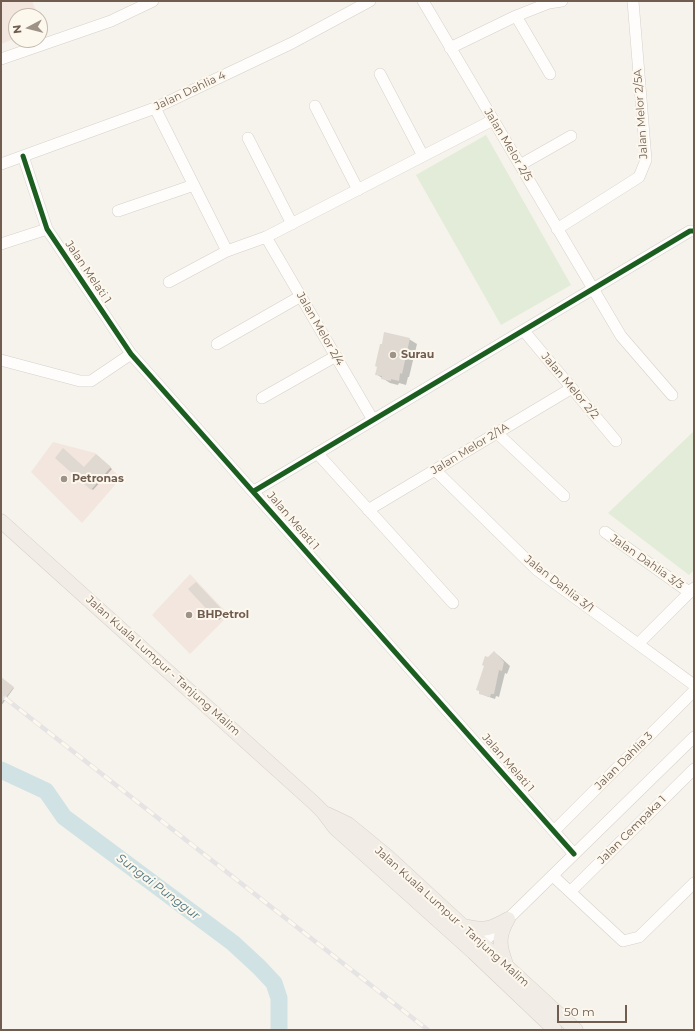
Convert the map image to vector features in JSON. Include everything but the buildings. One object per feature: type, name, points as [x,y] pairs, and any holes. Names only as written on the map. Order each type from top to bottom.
[{"type":"main road","name":"Jalan Kuala Lumpur - Tanjung Malim","points":[[1,521],[323,812],[335,828],[477,947],[506,966],[576,1030]]},
{"type":"main road","name":"Jalan Kuala Lumpur - Tanjung Malim","points":[[323,812],[348,824],[387,856],[463,926],[477,947],[555,1030]]},
{"type":"main road","points":[[463,926],[478,930],[488,929],[508,919]]},
{"type":"main road","points":[[506,966],[501,951],[500,941],[502,930],[508,919]]},
{"type":"street","points":[[1,60],[111,21],[153,1]]},
{"type":"street","name":"Jalan Dahlia 4","points":[[1,164],[155,108],[292,43],[370,1]]},
{"type":"street","name":"Jalan Melor 2/5","points":[[423,1],[621,336],[672,395]]},
{"type":"street","points":[[450,48],[516,16],[549,3],[562,1]]},
{"type":"street","name":"Jalan Melor 2/5A","points":[[557,229],[639,177],[646,160],[633,1]]},
{"type":"street","points":[[516,16],[550,74]]},
{"type":"street","points":[[380,74],[424,156]]},
{"type":"street","points":[[315,106],[358,190]]},
{"type":"street","points":[[155,108],[227,251]]},
{"type":"street","points":[[169,282],[227,251],[266,237],[292,224],[493,120]]},
{"type":"street","points":[[520,166],[571,136]]},
{"type":"street","points":[[248,138],[292,224]]},
{"type":"street","name":"Jalan Melati 1","points":[[22,156],[47,229],[132,354],[574,854]]},
{"type":"street","points":[[118,211],[194,185]]},
{"type":"street","points":[[1,244],[47,229]]},
{"type":"street","points":[[254,491],[593,289],[694,231]]},
{"type":"street","name":"Jalan Melor 2/4","points":[[266,237],[373,420]]},
{"type":"street","points":[[217,344],[301,296]]},
{"type":"street","name":"Jalan Melor 2/2","points":[[524,331],[616,441]]},
{"type":"street","points":[[1,360],[80,381],[91,381],[132,354]]},
{"type":"street","points":[[262,398],[336,356]]},
{"type":"street","name":"Jalan Melor 2/1A","points":[[368,510],[572,388]]},
{"type":"street","points":[[497,433],[564,496]]},
{"type":"street","points":[[317,453],[453,603]]},
{"type":"street","name":"Jalan Dahlia 3/1","points":[[435,470],[537,570],[694,685]]},
{"type":"street","name":"Jalan Dahlia 3/3","points":[[605,532],[692,590]]},
{"type":"street","points":[[638,644],[692,590]]},
{"type":"street","name":"Jalan Dahlia 3","points":[[554,831],[694,691]]},
{"type":"street","points":[[477,947],[692,742]]},
{"type":"street","name":"Jalan Cempaka 1","points":[[570,892],[694,769]]},
{"type":"street","points":[[553,876],[623,941],[639,937],[694,883]]},
{"type":"shaded area","points":[[1,1],[32,1],[35,8],[8,8],[8,41],[1,44]]},
{"type":"shaded area","points":[[53,442],[95,453],[121,478],[82,523],[31,472]]},
{"type":"shaded area","points":[[190,574],[229,615],[190,654],[152,615]]},
{"type":"green space","points":[[486,135],[571,285],[501,325],[416,175]]},
{"type":"green space","points":[[694,431],[694,570],[689,575],[608,513]]},
{"type":"waterway","name":"Sungai Punggur","points":[[1,770],[46,791],[64,817],[233,943],[259,967],[274,983],[279,998],[279,1030]]},
{"type":"railway","points":[[5,698],[428,1030]]},
{"type":"cycle path","points":[[23,156],[47,229],[131,354],[574,854]]},
{"type":"cycle path","points":[[254,491],[690,231],[694,231]]},
{"type":"place","name":"Surau","points":[[393,355]]},
{"type":"place","name":"Petronas","points":[[64,479]]},
{"type":"place","name":"BHPetrol","points":[[189,615]]}]
